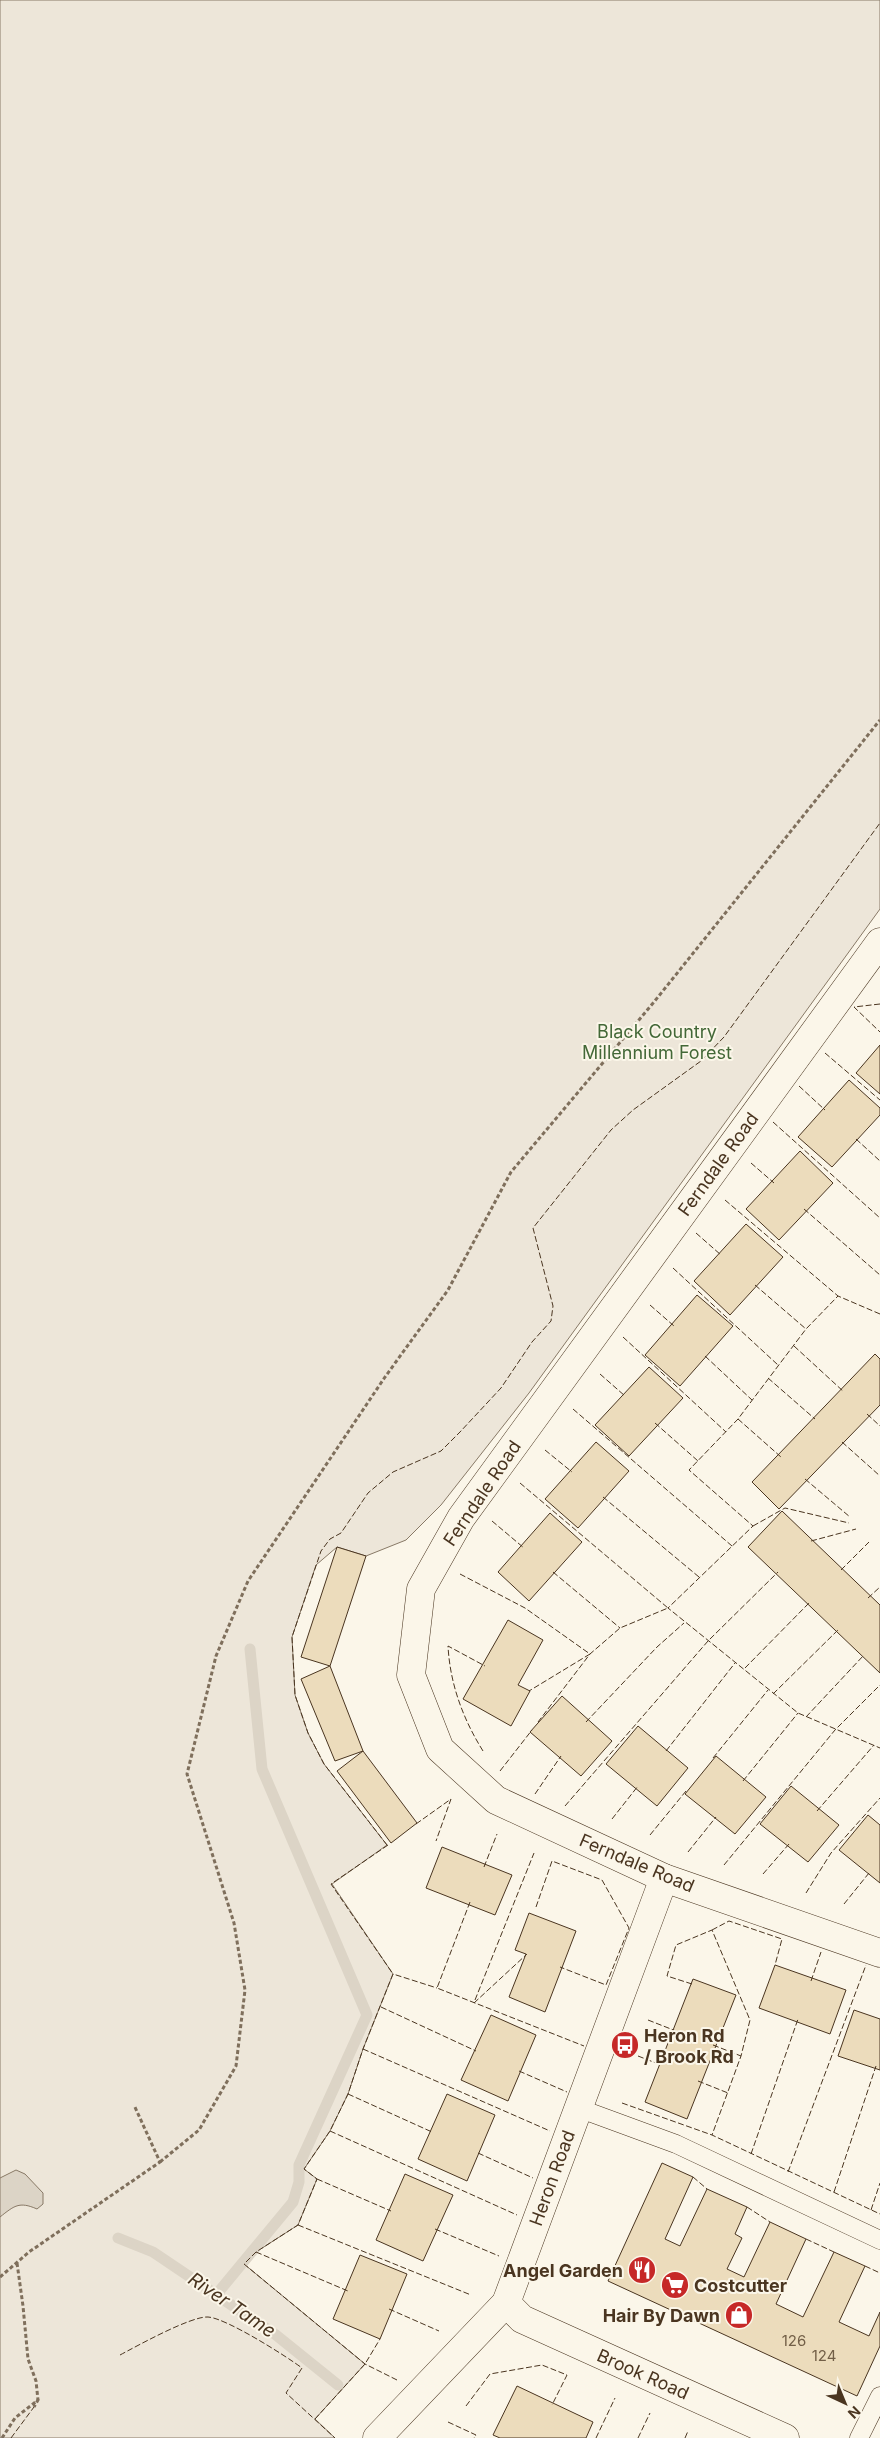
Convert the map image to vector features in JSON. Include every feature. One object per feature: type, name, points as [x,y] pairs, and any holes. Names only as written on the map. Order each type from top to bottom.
[{"type":"street","name":"Ferndale Road","points":[[880,942],[461,1518],[421,1589],[411,1675],[440,1749],[496,1800],[664,1878],[880,1953]]},
{"type":"street","name":"Heron Road","points":[[377,2438],[506,2303],[664,1878]]},
{"type":"street","name":"Brook Road","points":[[506,2303],[522,2319],[785,2438]]},
{"type":"lane","points":[[578,2108],[676,2144],[880,2240]]},
{"type":"lane","points":[[859,2438],[880,2396]]},
{"type":"path","points":[[0,2277],[160,2162],[199,2130],[236,2066],[245,1990],[234,1923],[187,1774],[216,1656],[248,1581],[385,1377],[448,1290],[511,1172],[654,1002],[880,720]]},
{"type":"path","points":[[134,2105],[160,2162]]},
{"type":"path","points":[[17,2263],[28,2359],[36,2381],[38,2400],[34,2407]]},
{"type":"path","points":[[2,2438],[15,2418],[38,2400]]},
{"type":"green space","name":"Black Country Millennium Forest","points":[[0,0],[880,0],[880,909],[529,1393],[441,1505],[406,1540],[366,1556],[337,1547],[316,1565],[292,1637],[295,1695],[308,1733],[324,1764],[387,1845],[332,1884],[393,1974],[363,2049],[348,2094],[330,2131],[304,2169],[317,2179],[298,2225],[256,2252],[244,2264],[365,2364],[315,2419],[335,2438],[0,2438]]},
{"type":"shaded area","points":[[16,2170],[25,2174],[43,2193],[43,2204],[37,2209],[26,2205],[17,2206],[0,2217],[0,2178]]},
{"type":"building","points":[[880,1045],[880,1094],[856,1073]]},
{"type":"building","points":[[849,1080],[880,1108],[880,1115],[832,1167],[798,1137]]},
{"type":"building","points":[[800,1151],[833,1183],[779,1240],[746,1209]]},
{"type":"building","points":[[746,1224],[783,1257],[730,1315],[694,1281]]},
{"type":"building","points":[[697,1295],[733,1326],[680,1386],[645,1355]]},
{"type":"building","points":[[875,1354],[880,1359],[880,1405],[779,1509],[752,1482]]},
{"type":"building","points":[[649,1367],[683,1398],[629,1456],[595,1425]]},
{"type":"building","points":[[596,1442],[629,1471],[578,1528],[545,1499]]},
{"type":"building","points":[[782,1511],[880,1605],[880,1673],[748,1547]]},
{"type":"building","points":[[550,1513],[582,1542],[529,1601],[498,1572]]},
{"type":"building","points":[[337,1547],[366,1556],[330,1666],[301,1657]]},
{"type":"building","points":[[508,1620],[543,1640],[518,1685],[530,1691],[511,1726],[463,1699]]},
{"type":"building","points":[[330,1666],[363,1751],[335,1761],[301,1679]]},
{"type":"building","points":[[562,1696],[612,1741],[581,1776],[530,1732]]},
{"type":"building","points":[[638,1726],[688,1768],[657,1806],[606,1764]]},
{"type":"building","points":[[363,1751],[417,1823],[391,1843],[337,1771]]},
{"type":"building","points":[[716,1756],[766,1797],[735,1834],[685,1794]]},
{"type":"building","points":[[791,1786],[839,1825],[808,1862],[760,1824]]},
{"type":"building","points":[[868,1815],[880,1825],[880,1883],[839,1850]]},
{"type":"building","points":[[442,1847],[512,1875],[495,1915],[426,1888]]},
{"type":"building","points":[[529,1913],[576,1931],[545,2012],[509,1997],[526,1954],[515,1950]]},
{"type":"building","points":[[775,1965],[846,1990],[830,2034],[759,2008]]},
{"type":"building","points":[[693,1979],[736,1995],[687,2119],[645,2102]]},
{"type":"building","points":[[854,2010],[880,2019],[880,2070],[838,2056]]},
{"type":"building","points":[[491,2015],[536,2035],[508,2101],[461,2080]]},
{"type":"building","points":[[447,2094],[495,2115],[467,2181],[418,2159]]},
{"type":"building","points":[[662,2163],[693,2177],[665,2239],[680,2246],[707,2189],[747,2207],[735,2234],[742,2238],[727,2269],[744,2277],[770,2222],[806,2239],[776,2304],[803,2317],[834,2252],[865,2266],[839,2322],[869,2336],[880,2312],[880,2346],[857,2396],[608,2281]]},
{"type":"building","points":[[405,2174],[453,2195],[423,2261],[376,2240]]},
{"type":"building","points":[[360,2255],[407,2274],[380,2339],[333,2319]]},
{"type":"building","points":[[517,2386],[593,2422],[586,2438],[500,2438],[493,2435]]},
{"type":"waterway","points":[[216,2295],[293,2202],[299,2182],[299,2165],[367,2015],[262,1769],[250,1649]]},
{"type":"waterway","name":"River Tame","points":[[118,2238],[153,2252],[276,2335],[338,2385]]},
{"type":"fence","points":[[387,1845],[324,1764],[308,1733],[295,1695],[292,1637],[321,1551],[330,1539],[341,1533],[368,1493],[393,1472],[441,1451],[501,1388],[532,1342],[551,1321],[553,1306],[533,1228],[611,1130],[633,1110],[701,1061],[724,1037],[880,823]]},
{"type":"fence","points":[[880,1004],[854,1007],[880,1032]]},
{"type":"fence","points":[[825,1053],[880,1100]]},
{"type":"fence","points":[[799,1086],[825,1110]]},
{"type":"fence","points":[[773,1122],[880,1218]]},
{"type":"fence","points":[[856,1139],[880,1161]]},
{"type":"fence","points":[[751,1163],[774,1183]]},
{"type":"fence","points":[[725,1200],[838,1296]]},
{"type":"fence","points":[[804,1209],[880,1275]]},
{"type":"fence","points":[[696,1233],[721,1255]]},
{"type":"fence","points":[[673,1268],[778,1365]]},
{"type":"fence","points":[[755,1285],[806,1329]]},
{"type":"fence","points":[[880,1314],[838,1296],[806,1329],[738,1419],[689,1470],[753,1526],[668,1608],[798,1713],[880,1748]]},
{"type":"fence","points":[[650,1305],[674,1326]]},
{"type":"fence","points":[[623,1337],[726,1432]]},
{"type":"fence","points":[[794,1346],[844,1392]]},
{"type":"fence","points":[[705,1356],[752,1400]]},
{"type":"fence","points":[[600,1374],[625,1396]]},
{"type":"fence","points":[[768,1378],[815,1419]]},
{"type":"fence","points":[[573,1409],[732,1546]]},
{"type":"fence","points":[[867,1414],[880,1426]]},
{"type":"fence","points":[[738,1419],[781,1457]]},
{"type":"fence","points":[[655,1423],[698,1461]]},
{"type":"fence","points":[[842,1442],[880,1476]]},
{"type":"fence","points":[[545,1450],[572,1472]]},
{"type":"fence","points":[[805,1479],[850,1517]]},
{"type":"fence","points":[[520,1483],[668,1608],[620,1628],[590,1654],[538,1722]]},
{"type":"fence","points":[[603,1497],[699,1577]]},
{"type":"fence","points":[[753,1526],[785,1508],[849,1523]]},
{"type":"fence","points":[[492,1521],[524,1548]]},
{"type":"fence","points":[[811,1541],[856,1529]]},
{"type":"fence","points":[[841,1570],[869,1542]]},
{"type":"fence","points":[[553,1572],[620,1628]]},
{"type":"fence","points":[[565,1806],[708,1641],[778,1572]]},
{"type":"fence","points":[[460,1574],[525,1608],[590,1654],[529,1691]]},
{"type":"fence","points":[[868,1598],[880,1587]]},
{"type":"fence","points":[[745,1668],[810,1602]]},
{"type":"fence","points":[[586,1722],[657,1647],[684,1623]]},
{"type":"fence","points":[[773,1694],[839,1629]]},
{"type":"fence","points":[[483,1751],[469,1726],[459,1701],[449,1660],[448,1646],[485,1666]]},
{"type":"fence","points":[[806,1717],[864,1655]]},
{"type":"fence","points":[[666,1751],[735,1663]]},
{"type":"fence","points":[[724,1865],[835,1730],[880,1685]]},
{"type":"fence","points":[[713,1758],[768,1690]]},
{"type":"fence","points":[[743,1781],[798,1713]]},
{"type":"fence","points":[[500,1771],[532,1730]]},
{"type":"fence","points":[[817,1811],[874,1745]]},
{"type":"fence","points":[[535,1794],[561,1756]]},
{"type":"fence","points":[[612,1819],[638,1786]]},
{"type":"fence","points":[[650,1835],[686,1791]]},
{"type":"fence","points":[[806,1893],[831,1853],[880,1798]]},
{"type":"fence","points":[[416,1824],[451,1799],[436,1841]]},
{"type":"fence","points":[[688,1852],[716,1817]]},
{"type":"fence","points":[[484,1867],[497,1834]]},
{"type":"fence","points":[[763,1874],[789,1844]]},
{"type":"fence","points":[[388,1845],[331,1884],[393,1974]]},
{"type":"fence","points":[[475,2000],[534,1853]]},
{"type":"fence","points":[[536,1907],[552,1861],[602,1880],[629,1928],[606,1985],[560,1967]]},
{"type":"fence","points":[[844,1904],[869,1873]]},
{"type":"fence","points":[[470,1902],[437,1988],[584,2046]]},
{"type":"fence","points":[[712,1930],[729,1921],[782,1939],[775,1965]]},
{"type":"fence","points":[[692,1984],[667,1976],[676,1945],[712,1930],[750,2020],[741,2056],[712,2135],[880,2214]]},
{"type":"fence","points":[[811,1981],[821,1952]]},
{"type":"fence","points":[[474,2003],[527,1954]]},
{"type":"fence","points":[[788,2172],[866,1965]]},
{"type":"fence","points":[[397,2380],[365,2364],[244,2264],[256,2252],[298,2225],[317,2179],[304,2169],[330,2131],[348,2094],[363,2049],[393,1974],[437,1988]]},
{"type":"fence","points":[[381,2007],[476,2051]]},
{"type":"fence","points":[[751,2154],[798,2019]]},
{"type":"fence","points":[[648,2020],[676,2031]]},
{"type":"fence","points":[[713,2045],[741,2056]]},
{"type":"fence","points":[[363,2049],[550,2131]]},
{"type":"fence","points":[[638,2056],[661,2065]]},
{"type":"fence","points":[[834,2192],[876,2066]]},
{"type":"fence","points":[[519,2071],[567,2092]]},
{"type":"fence","points":[[698,2081],[728,2093]]},
{"type":"fence","points":[[348,2094],[432,2132]]},
{"type":"fence","points":[[622,2103],[712,2135]]},
{"type":"fence","points":[[330,2131],[517,2215]]},
{"type":"fence","points":[[478,2153],[533,2178]]},
{"type":"fence","points":[[693,2177],[707,2189]]},
{"type":"fence","points":[[317,2179],[391,2211]]},
{"type":"fence","points":[[871,2210],[880,2183]]},
{"type":"fence","points":[[747,2207],[770,2222]]},
{"type":"fence","points":[[298,2225],[471,2295]]},
{"type":"fence","points":[[435,2229],[499,2256]]},
{"type":"fence","points":[[806,2239],[834,2252]]},
{"type":"fence","points":[[256,2252],[348,2291]]},
{"type":"fence","points":[[865,2266],[880,2273]]},
{"type":"fence","points":[[389,2309],[439,2331]]},
{"type":"fence","points":[[120,2355],[189,2321],[208,2317],[217,2319],[256,2338],[302,2368],[286,2393],[335,2438]]},
{"type":"fence","points":[[315,2419],[365,2364],[380,2339]]},
{"type":"fence","points":[[466,2406],[490,2374],[542,2365],[567,2375],[552,2405]]},
{"type":"fence","points":[[596,2438],[615,2398]]},
{"type":"fence","points":[[11,2438],[34,2407]]},
{"type":"fence","points":[[638,2438],[650,2413]]},
{"type":"fence","points":[[448,2422],[476,2435],[474,2438]]},
{"type":"fence","points":[[685,2438],[688,2431]]},
{"type":"place","name":"Heron Rd / Brook Rd","points":[[625,2045]]},
{"type":"place","name":"Angel Garden","points":[[642,2270]]},
{"type":"place","name":"Costcutter","points":[[675,2285]]},
{"type":"place","name":"Hair By Dawn","points":[[739,2315]]}]
